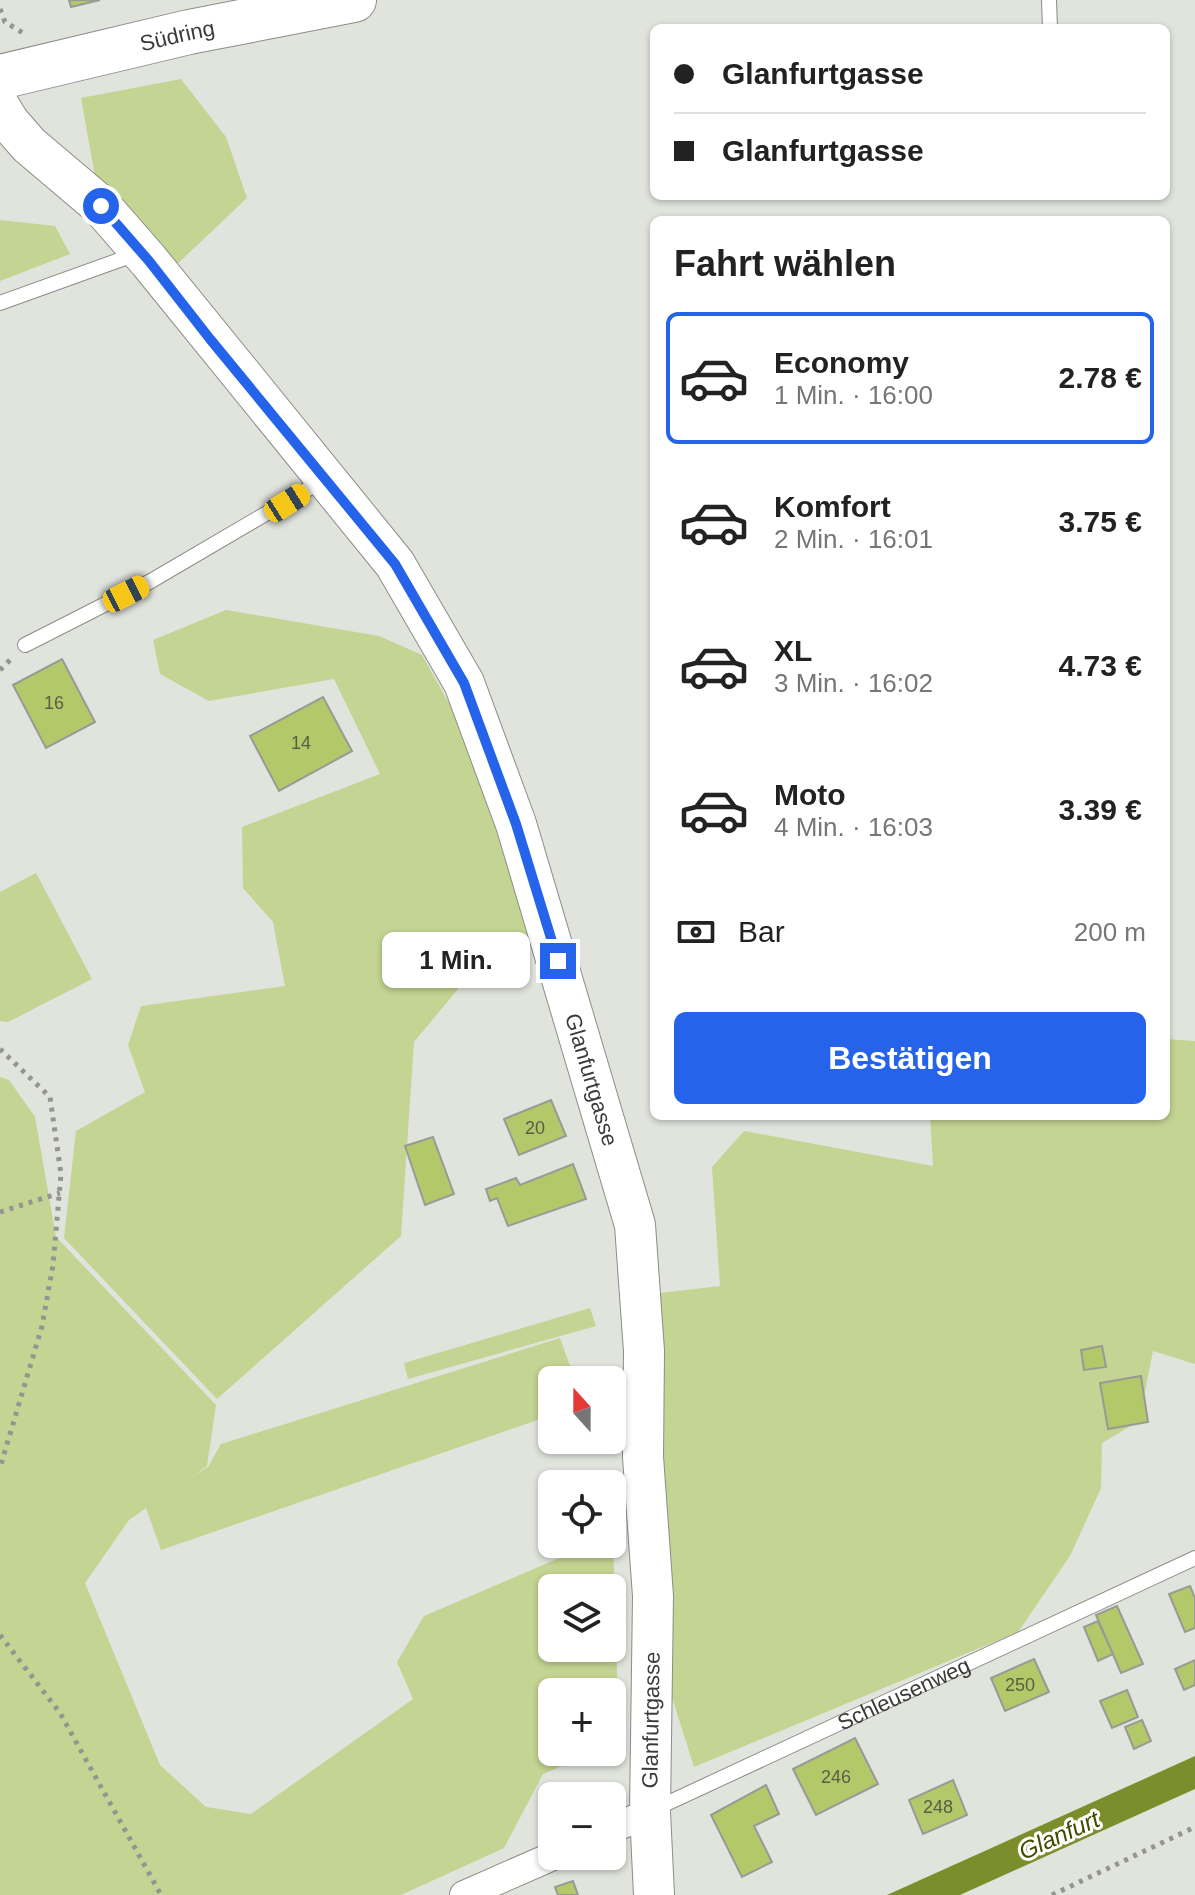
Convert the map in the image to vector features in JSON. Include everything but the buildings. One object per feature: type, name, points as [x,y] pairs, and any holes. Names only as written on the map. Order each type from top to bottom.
[{"type":"main road","name":"Südring","points":[[0,77],[189,32],[354,0]]},
{"type":"street","name":"Glanfurtgasse","points":[[0,107],[29,145],[101,206],[142,252],[395,564],[464,683],[516,824],[635,1225],[644,1351],[643,1457],[653,1596],[650,1812],[654,1895]]},
{"type":"street","name":"Schleusenweg","points":[[626,1823],[650,1812]]},
{"type":"street","points":[[464,1895],[538,1863]]},
{"type":"lane","points":[[1049,0],[1050,24]]},
{"type":"lane","points":[[0,303],[142,252]]},
{"type":"lane","points":[[25,645],[151,581],[325,479]]},
{"type":"lane","name":"Schleusenweg","points":[[650,1812],[1195,1558]]},
{"type":"path","points":[[0,9],[5,22],[29,37]]},
{"type":"path","points":[[0,1049],[50,1097],[61,1174],[53,1265],[42,1326],[0,1468]]},
{"type":"path","points":[[0,1212],[60,1193]]},
{"type":"path","points":[[0,1635],[60,1713],[161,1895]]},
{"type":"path","points":[[1052,1895],[1195,1827]]},
{"type":"shaded area","points":[[181,79],[226,137],[247,198],[172,269],[95,176],[81,98]]},
{"type":"shaded area","points":[[0,220],[55,226],[70,254],[0,281]]},
{"type":"shaded area","points":[[226,610],[379,636],[422,655],[465,732],[531,941],[523,986],[468,977],[414,1042],[401,1236],[217,1399],[64,1238],[76,1131],[145,1092],[128,1045],[141,1006],[285,986],[273,922],[243,888],[242,827],[380,774],[334,679],[209,701],[160,674],[153,640]]},
{"type":"shaded area","points":[[36,873],[92,979],[8,1022],[0,1021],[0,892]]},
{"type":"shaded area","points":[[1170,1039],[1195,1041],[1195,1364],[1153,1351],[1139,1421],[1102,1443],[1101,1488],[1070,1556],[1018,1632],[694,1767],[666,1678],[652,1294],[720,1286],[712,1167],[744,1131],[933,1166],[930,1120],[1170,1120]]},
{"type":"shaded area","points":[[0,1077],[9,1080],[35,1117],[56,1237],[216,1405],[207,1466],[193,1476],[208,1467],[221,1444],[560,1338],[570,1366],[538,1366],[538,1420],[161,1550],[146,1508],[129,1520],[85,1583],[160,1765],[206,1807],[251,1814],[413,1699],[397,1662],[424,1616],[559,1558],[614,1558],[614,1574],[538,1574],[538,1662],[617,1662],[617,1678],[538,1678],[538,1766],[562,1766],[543,1774],[504,1848],[401,1895],[0,1895]]},
{"type":"shaded area","points":[[590,1308],[596,1326],[408,1379],[404,1363]]},
{"type":"water","name":"Glanfurt","points":[[1195,1756],[1195,1789],[960,1895],[887,1895]]},
{"type":"route","points":[[101,206],[395,564],[464,683],[516,824],[558,961]]}]
